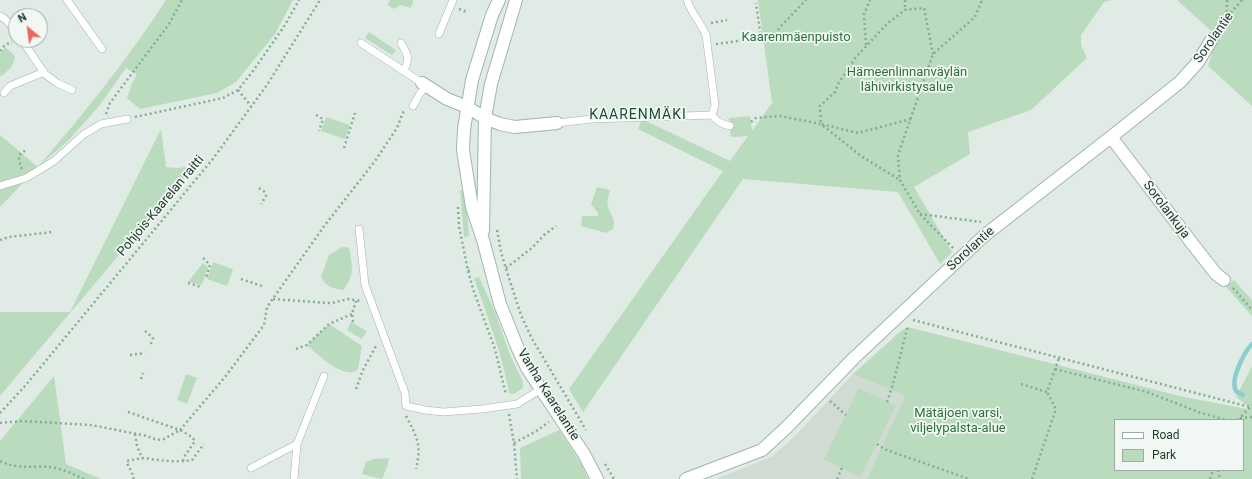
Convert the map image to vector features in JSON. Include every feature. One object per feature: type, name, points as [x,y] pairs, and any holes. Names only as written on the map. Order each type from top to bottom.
[{"type":"street","name":"Vanha Kaarelantie","points":[[499,0],[492,15],[472,80],[467,106],[464,129],[464,150],[472,207],[483,240],[500,304],[518,349],[527,368],[584,454],[597,479]]},
{"type":"street","name":"Vanha Kaarelantie","points":[[483,240],[485,118],[491,84],[516,0]]},
{"type":"street","name":"Sorolantie","points":[[686,479],[762,450],[786,428],[854,358],[985,235],[1111,138],[1180,82],[1198,62],[1212,39]]},
{"type":"street","points":[[424,84],[447,99],[467,106],[485,118],[500,124],[515,127],[557,123]]},
{"type":"street","name":"Sorolankuja","points":[[1111,138],[1216,274],[1224,280]]},
{"type":"lane","points":[[68,0],[102,49]]},
{"type":"lane","points":[[439,34],[453,0]]},
{"type":"lane","points":[[686,0],[690,11],[703,28],[706,35],[715,105],[712,115]]},
{"type":"lane","points":[[0,16],[8,22]]},
{"type":"lane","points":[[362,43],[424,84],[413,106]]},
{"type":"lane","points":[[401,43],[407,53],[408,62],[404,71]]},
{"type":"lane","points":[[28,48],[44,72],[57,83],[72,90]]},
{"type":"lane","points":[[4,93],[10,86],[44,72]]},
{"type":"lane","points":[[557,123],[592,119],[712,115]]},
{"type":"lane","points":[[712,115],[715,119],[730,126]]},
{"type":"lane","points":[[0,186],[26,178],[54,161],[83,135],[101,124],[127,119]]},
{"type":"lane","points":[[359,229],[365,285],[405,393],[406,406],[443,412],[508,406],[517,404],[541,390]]},
{"type":"lane","points":[[294,479],[297,444],[324,376]]},
{"type":"lane","points":[[251,468],[297,444]]},
{"type":"path","points":[[101,124],[110,104],[169,24],[182,0]]},
{"type":"path","points":[[127,119],[223,98],[238,90],[281,30],[299,0]]},
{"type":"path","name":"Pohjois-Kaarelan raitti","points":[[0,413],[212,160],[267,85],[320,0]]},
{"type":"path","points":[[772,38],[781,26],[806,0]]},
{"type":"path","points":[[866,46],[864,14],[870,0]]},
{"type":"path","points":[[904,0],[905,10]]},
{"type":"path","points":[[933,54],[975,17],[982,0]]},
{"type":"path","points":[[1227,0],[1227,17]]},
{"type":"path","name":"Sorolantie","points":[[1212,39],[1227,17],[1242,0]]},
{"type":"path","points":[[708,45],[761,38],[756,3]]},
{"type":"path","points":[[900,180],[861,156],[821,124],[820,106],[835,92],[838,84],[856,57],[888,23],[905,10],[924,8],[933,54],[898,155],[900,180],[920,214],[961,257]]},
{"type":"path","points":[[711,23],[727,20]]},
{"type":"path","points":[[0,51],[8,44]]},
{"type":"path","points":[[238,90],[251,106]]},
{"type":"path","points":[[0,423],[22,421],[91,425],[147,436],[157,440],[164,439],[180,430],[226,377],[264,325],[267,307],[325,225],[375,161],[397,128],[405,108],[413,106]]},
{"type":"path","points":[[344,148],[355,113]]},
{"type":"path","points":[[316,115],[323,119],[319,131]]},
{"type":"path","points":[[751,122],[756,118],[780,116],[858,133],[911,119]]},
{"type":"path","points":[[26,150],[19,155],[19,161],[26,178]]},
{"type":"path","points":[[259,188],[265,192],[266,196],[261,204]]},
{"type":"path","points":[[457,204],[459,226],[464,241],[468,271],[495,349],[508,406],[514,443],[517,479]]},
{"type":"path","points":[[920,214],[999,224]]},
{"type":"path","points":[[506,269],[556,226]]},
{"type":"path","points":[[497,229],[506,269],[521,315],[531,338],[589,435]]},
{"type":"path","points":[[0,240],[8,237],[52,232]]},
{"type":"path","points":[[203,258],[210,266],[206,278]]},
{"type":"path","points":[[468,271],[472,270]]},
{"type":"path","points":[[241,279],[262,286]]},
{"type":"path","points":[[1224,280],[1252,310]]},
{"type":"path","points":[[188,283],[201,287]]},
{"type":"path","points":[[273,299],[327,303],[348,299],[371,302]]},
{"type":"path","points":[[353,322],[352,314],[356,301]]},
{"type":"path","points":[[296,349],[307,345],[329,324],[352,314]]},
{"type":"path","points":[[886,402],[893,384],[910,319],[1251,406],[1239,419]]},
{"type":"path","points":[[145,331],[153,338],[150,346]]},
{"type":"path","points":[[356,389],[363,370],[376,345],[385,340]]},
{"type":"path","points":[[130,355],[145,353]]},
{"type":"path","points":[[1047,392],[1059,358]]},
{"type":"path","points":[[1055,369],[1147,392],[1202,413],[1223,419]]},
{"type":"path","points":[[141,379],[143,373]]},
{"type":"path","points":[[1021,384],[1047,392],[1056,409],[1032,479]]},
{"type":"path","points":[[826,398],[846,415]]},
{"type":"path","points":[[128,412],[180,430],[192,437],[195,441],[184,457],[183,461]]},
{"type":"path","points":[[404,414],[418,443],[419,451],[416,468]]},
{"type":"path","points":[[514,443],[535,432],[558,415]]},
{"type":"path","points":[[1239,419],[1252,417]]},
{"type":"path","points":[[135,434],[137,446],[142,458]]},
{"type":"path","points":[[133,479],[134,474],[127,461],[142,458],[160,461],[192,460],[204,444]]},
{"type":"path","points":[[877,444],[884,449],[969,479]]},
{"type":"path","points":[[603,460],[614,479]]},
{"type":"path","points":[[0,461],[20,467],[56,468],[84,479]]},
{"type":"path","points":[[836,479],[842,468]]},
{"type":"shaded area","points":[[853,374],[905,396],[867,479],[716,479],[771,457],[793,438]]},
{"type":"green space","points":[[166,0],[293,0],[275,34],[236,82],[217,93],[140,109],[127,98],[132,83],[137,75],[126,68],[99,106],[69,140],[38,167],[105,85]]},
{"type":"green space","points":[[390,0],[413,1],[411,8],[400,5],[394,9],[387,5]]},
{"type":"green space","name":"Hämeenlinnanväylän lähivirkistysalue","points":[[758,0],[1112,0],[1104,2],[1081,35],[1081,45],[1087,58],[1031,110],[968,132],[970,154],[914,187],[952,252],[940,264],[898,192],[743,179],[583,412],[569,389],[723,171],[638,129],[642,119],[730,161],[748,136],[731,137],[729,118],[750,116],[752,131],[772,103]]},
{"type":"green space","points":[[1177,0],[1252,0],[1252,106],[1208,66],[1217,36]]},
{"type":"green space","points":[[369,32],[396,50],[392,55],[365,38]]},
{"type":"green space","points":[[5,47],[15,56],[15,59],[11,67],[2,76],[0,75],[0,53]]},
{"type":"green space","points":[[326,117],[350,125],[345,139],[321,131]]},
{"type":"green space","points":[[161,129],[166,167],[178,168],[194,166],[0,396],[0,312],[70,312]]},
{"type":"green space","points":[[0,135],[38,167],[0,207]]},
{"type":"green space","points":[[597,187],[610,190],[607,205],[614,219],[614,225],[613,229],[606,233],[581,226],[582,216],[598,216],[598,213],[591,204]]},
{"type":"green space","points":[[460,190],[465,190],[469,236],[464,237]]},
{"type":"green space","points":[[342,247],[347,247],[350,250],[352,267],[351,275],[343,290],[330,286],[325,283],[321,277],[329,255]]},
{"type":"green space","points":[[213,262],[233,269],[227,286],[207,279]]},
{"type":"green space","points":[[203,263],[208,267],[202,285],[188,282]]},
{"type":"green space","points":[[479,277],[495,312],[510,355],[523,382],[523,388],[514,394],[509,393],[498,349],[474,278]]},
{"type":"green space","points":[[1234,280],[1252,300],[1252,316],[1226,287]]},
{"type":"green space","points":[[351,322],[367,331],[362,339],[347,330]]},
{"type":"green space","points":[[329,324],[362,346],[358,369],[354,372],[347,372],[335,367],[307,345]]},
{"type":"green space","name":"Mätäjoen varsi, viljelypalsta-alue","points":[[908,327],[1184,397],[1247,409],[1249,407],[1236,397],[1252,366],[1252,479],[867,479],[905,396],[853,374],[901,331]]},
{"type":"green space","points":[[186,374],[197,378],[187,404],[177,400]]},
{"type":"green space","points":[[54,376],[66,464],[101,479],[0,479],[0,441]]},
{"type":"green space","points":[[859,388],[896,406],[860,477],[824,459]]},
{"type":"green space","points":[[559,430],[582,465],[588,479],[521,479],[520,448]]},
{"type":"green space","points":[[389,458],[382,479],[362,474],[366,462],[373,459]]},
{"type":"waterway","points":[[1243,395],[1237,392],[1235,387],[1236,374],[1245,353],[1252,344]]},
{"type":"district","name":"KAARENMÄKI","points":[[638,115]]},
{"type":"park label","name":"Kaarenmäenpuisto","points":[[796,38]]}]
